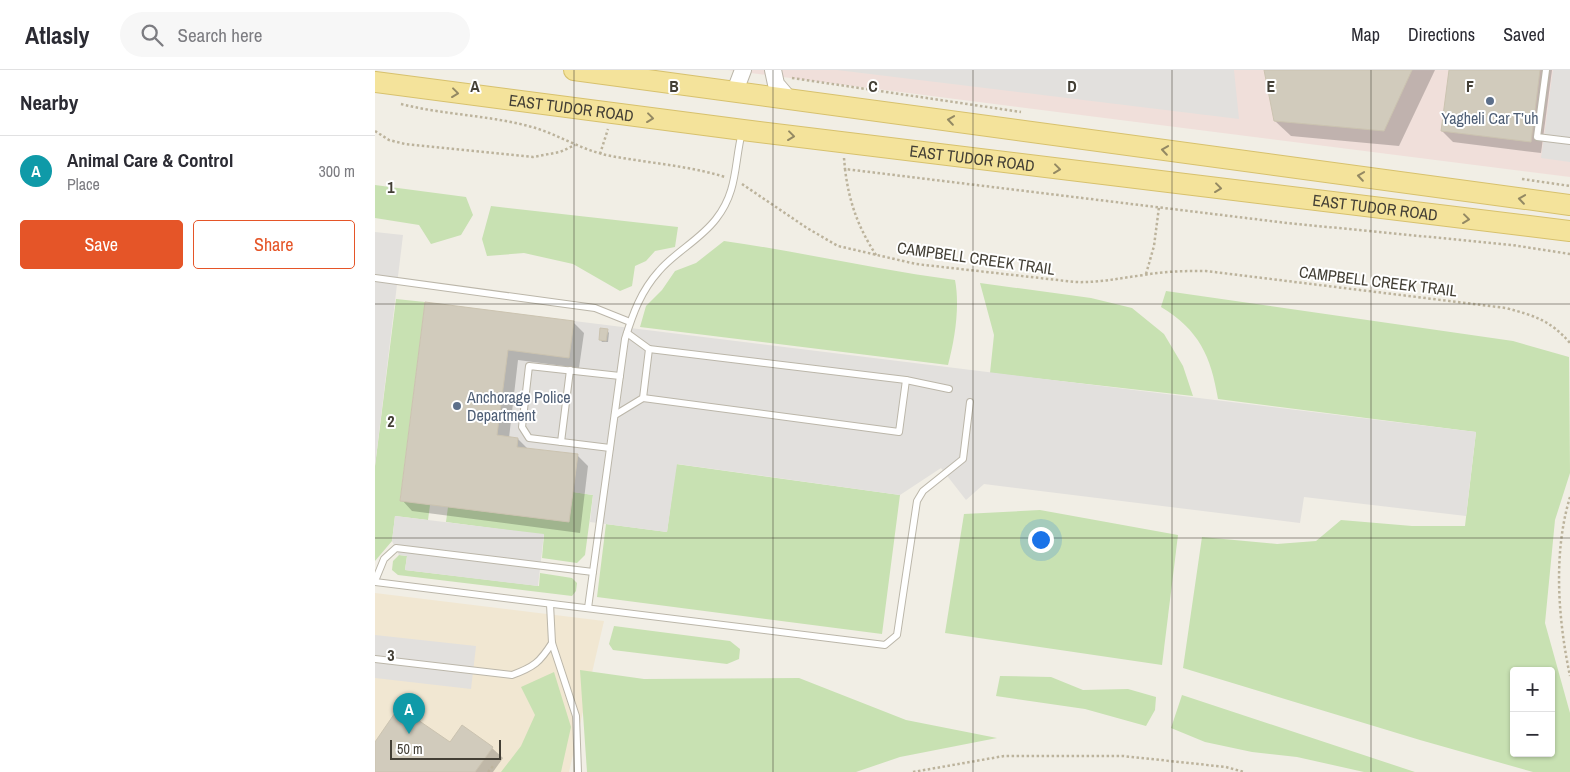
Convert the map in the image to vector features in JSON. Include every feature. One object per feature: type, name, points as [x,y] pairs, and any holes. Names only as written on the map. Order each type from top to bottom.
[{"type":"main road","name":"EAST TUDOR ROAD","points":[[574,70],[1570,205]]},
{"type":"main road","name":"EAST TUDOR ROAD","points":[[375,82],[743,130],[1570,231]]},
{"type":"street","points":[[735,91],[743,70]]},
{"type":"street","points":[[773,70],[776,84],[788,98]]},
{"type":"lane","points":[[1546,70],[1537,136],[1570,141]]},
{"type":"lane","points":[[588,608],[620,376],[627,333],[635,305],[660,269],[687,248],[716,219],[733,189],[743,130]]},
{"type":"lane","points":[[375,278],[595,308],[630,322]]},
{"type":"lane","points":[[627,333],[649,349],[906,380],[949,389]]},
{"type":"lane","points":[[643,398],[649,349]]},
{"type":"lane","points":[[610,448],[529,438],[522,427],[529,366],[620,376]]},
{"type":"lane","points":[[561,442],[570,370]]},
{"type":"lane","points":[[615,415],[643,398],[899,432],[906,380]]},
{"type":"lane","points":[[593,572],[396,548],[384,559],[375,582],[885,645],[897,635],[917,501],[923,491],[963,460],[969,402]]},
{"type":"lane","points":[[550,604],[552,643],[576,716],[578,772]]},
{"type":"lane","points":[[375,660],[512,675],[531,668],[543,658],[552,643]]},
{"type":"path","name":"CAMPBELL CREEK TRAIL","points":[[396,103],[427,111],[533,127],[600,154],[682,166],[735,180],[758,193],[807,228],[838,246],[916,264],[1098,283],[1146,274],[1206,271],[1506,308],[1549,322],[1570,343]]},
{"type":"path","points":[[600,154],[609,128]]},
{"type":"path","points":[[375,131],[389,140],[405,144],[533,157],[560,152],[575,145]]},
{"type":"path","points":[[877,255],[863,234],[854,215],[845,169],[1570,254]]},
{"type":"path","points":[[1146,274],[1154,246],[1159,207]]},
{"type":"path","points":[[1570,497],[1562,541],[1560,580],[1562,626],[1570,676]]},
{"type":"path","points":[[913,772],[1004,756],[1103,756],[1226,766],[1245,772]]},
{"type":"path","points":[[488,772],[494,765]]},
{"type":"shaded area","points":[[728,70],[1570,70],[1570,177],[798,79]]},
{"type":"shaded area","points":[[837,70],[1234,70],[1239,119]]},
{"type":"shaded area","points":[[1553,70],[1570,70],[1570,162],[1541,158]]},
{"type":"shaded area","points":[[375,232],[403,235],[375,466]]},
{"type":"shaded area","points":[[574,321],[1476,432],[1466,516],[1304,497],[1300,523],[984,484],[966,500],[941,468],[900,495],[677,464],[667,532],[590,522],[593,495],[573,492],[578,454],[517,447],[518,438],[497,435],[508,350],[569,358]]},
{"type":"shaded area","points":[[395,516],[544,534],[538,586],[405,570],[407,556],[399,555],[392,541]]},
{"type":"shaded area","points":[[375,593],[604,621],[569,772],[375,772]]},
{"type":"shaded area","points":[[375,635],[476,646],[471,689],[375,678]]},
{"type":"green space","points":[[375,185],[466,197],[473,215],[461,235],[431,244],[419,225],[375,218]]},
{"type":"green space","points":[[491,206],[678,227],[675,247],[655,251],[646,261],[635,266],[632,286],[620,291],[573,264],[524,253],[487,256],[482,239]]},
{"type":"green space","points":[[724,241],[955,280],[956,322],[948,365],[640,327],[646,306],[662,290],[675,271],[696,263]]},
{"type":"green space","points":[[980,283],[1091,298],[1132,308],[1164,334],[1183,366],[1193,396],[990,373],[994,335]]},
{"type":"green space","points":[[1166,291],[1513,341],[1569,357],[1570,473],[1555,520],[1545,623],[1570,713],[1570,772],[1533,772],[1420,740],[1183,668],[1202,537],[1277,544],[1316,541],[1341,520],[1412,526],[1465,526],[1476,432],[1218,399],[1207,357],[1194,335],[1174,316],[1161,307]]},
{"type":"green space","points":[[396,299],[425,302],[400,500],[430,505],[428,520],[395,516],[392,541],[375,561],[375,466]]},
{"type":"green space","points":[[676,464],[900,495],[882,634],[597,597],[606,524],[667,532]]},
{"type":"green space","points":[[573,492],[593,495],[585,555],[577,563],[542,558],[544,535],[446,522],[448,507],[569,522]]},
{"type":"green space","points":[[1040,510],[1178,535],[1162,665],[945,633],[964,514]]},
{"type":"green space","points":[[399,555],[407,556],[405,570],[539,586],[540,573],[572,578],[577,583],[576,591],[572,596],[398,575],[392,570],[393,561]]},
{"type":"green space","points":[[614,626],[730,641],[740,649],[739,659],[727,664],[613,650],[609,644]]},
{"type":"green space","points":[[580,670],[644,679],[799,678],[906,720],[997,738],[900,757],[856,772],[587,772]]},
{"type":"green space","points":[[554,672],[571,727],[561,772],[501,772],[521,746],[535,715],[521,687]]},
{"type":"green space","points":[[1000,676],[1051,677],[1083,690],[1128,689],[1156,697],[1155,710],[1146,726],[1085,709],[996,696]]},
{"type":"green space","points":[[1182,695],[1415,772],[1364,772],[1297,757],[1252,752],[1205,742],[1171,728]]},
{"type":"building","points":[[1264,70],[1412,70],[1384,131],[1274,121]]},
{"type":"building","name":"Yagheli Car T’uh","points":[[1449,70],[1540,70],[1531,142],[1441,131]]},
{"type":"building","name":"Anchorage Police Department","points":[[425,302],[574,321],[569,358],[508,350],[497,435],[518,438],[517,447],[578,454],[569,522],[400,501]]},
{"type":"building","points":[[600,328],[608,329],[606,341],[599,340]]},
{"type":"building","points":[[399,707],[450,742],[462,725],[493,747],[475,772],[375,772],[375,742]]},
{"type":"place","name":"Yagheli Car T’uh","points":[[1490,101]]},
{"type":"place","name":"Anchorage Police Department","points":[[457,406]]},
{"type":"place","name":"Animal Care & Control","points":[[409,734]]}]
